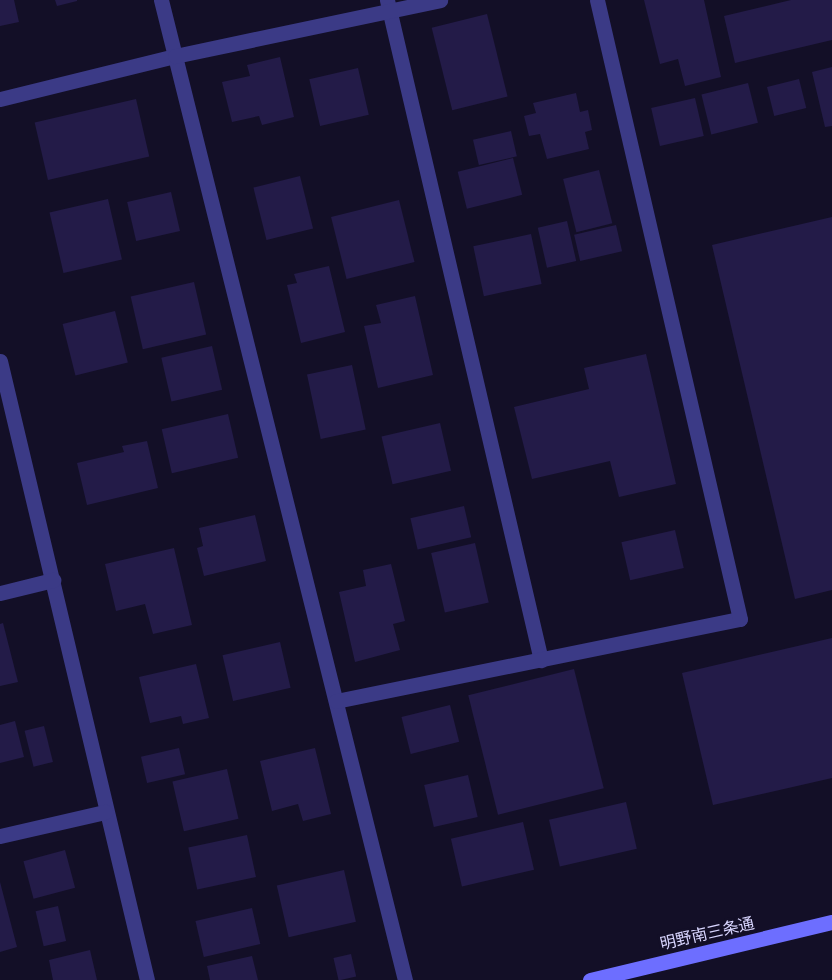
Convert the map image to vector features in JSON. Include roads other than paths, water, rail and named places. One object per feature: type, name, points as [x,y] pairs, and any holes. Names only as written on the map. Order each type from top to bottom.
[{"type":"street","points":[[161,0],[405,980]]},
{"type":"street","points":[[0,99],[389,6],[440,0]]},
{"type":"street","points":[[336,701],[740,619],[597,0]]},
{"type":"street","points":[[389,6],[541,660]]},
{"type":"street","points":[[0,361],[53,580],[105,812],[147,980]]},
{"type":"street","points":[[0,593],[53,580]]},
{"type":"street","points":[[0,836],[105,812]]},
{"type":"street","name":"明野南三条通","points":[[590,980],[832,922]]}]
